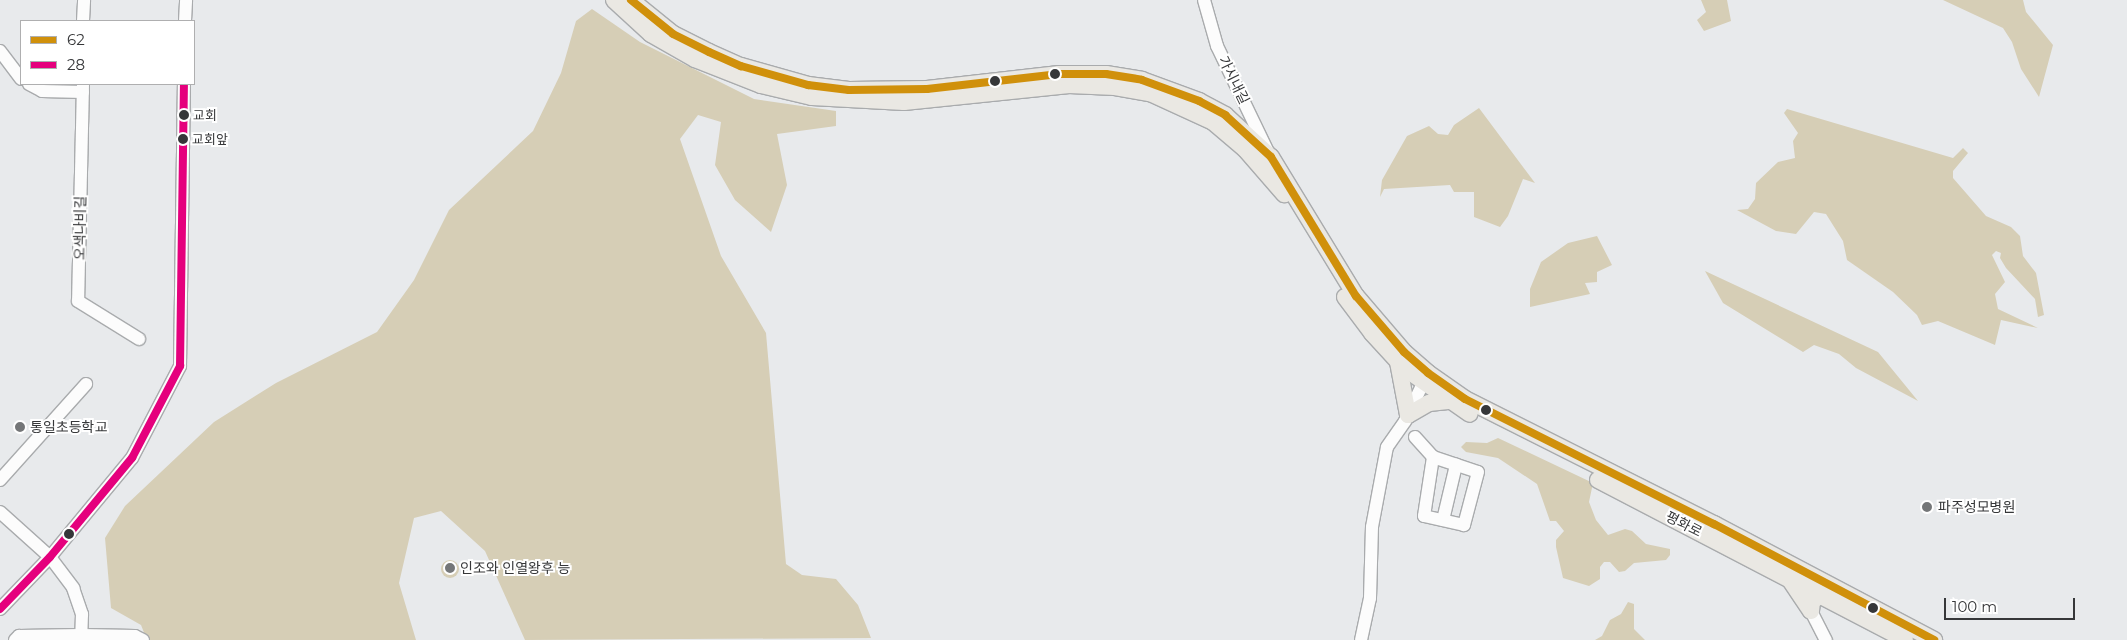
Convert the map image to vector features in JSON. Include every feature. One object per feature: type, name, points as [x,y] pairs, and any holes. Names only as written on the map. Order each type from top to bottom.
[{"type":"main road","name":"평화로","points":[[614,0],[651,34],[695,59],[761,85],[812,97],[904,102],[1069,85],[1097,86],[1150,93],[1197,113],[1230,135],[1273,180],[1358,316],[1398,362],[1482,408],[1714,524],[1934,640]]},
{"type":"main road","name":"평화로","points":[[631,0],[673,34],[709,52],[740,66],[808,85],[849,90],[927,89],[1059,74],[1106,74],[1142,80],[1172,89],[1225,115],[1270,157],[1356,296],[1448,401],[1905,640]]},
{"type":"main road","points":[[1398,362],[1408,415],[1429,403],[1448,401]]},
{"type":"main road","points":[[1788,578],[1811,611]]},
{"type":"main road","points":[[1811,611],[1812,601],[1821,596]]},
{"type":"street","points":[[83,20],[84,0]]},
{"type":"street","points":[[185,20],[186,0]]},
{"type":"street","name":"가시내길","points":[[1204,0],[1217,46],[1270,157]]},
{"type":"street","points":[[0,51],[20,78]]},
{"type":"street","points":[[31,85],[42,91],[83,88]]},
{"type":"street","points":[[0,609],[50,557],[132,458],[180,366],[184,85]]},
{"type":"street","name":"오색나비길","points":[[83,88],[78,301],[139,339]]},
{"type":"street","points":[[1361,640],[1370,598],[1372,527],[1387,447],[1408,415],[1426,378]]},
{"type":"street","points":[[0,480],[86,384]]},
{"type":"street","points":[[1415,437],[1433,457],[1478,472],[1464,525],[1424,516],[1433,457]]},
{"type":"street","points":[[1443,520],[1456,465]]},
{"type":"street","points":[[0,512],[50,557],[73,588],[82,614],[81,637]]},
{"type":"street","points":[[1811,611],[1826,640]]},
{"type":"street","points":[[15,640],[19,636],[134,636],[143,640]]},
{"type":"shaded area","points":[[1701,0],[1727,0],[1731,21],[1704,31],[1697,20],[1706,12]]},
{"type":"shaded area","points":[[1943,0],[2023,0],[2026,12],[2053,45],[2039,97],[2021,69],[2012,42],[2003,28]]},
{"type":"shaded area","points":[[592,9],[640,42],[754,99],[836,111],[836,126],[777,134],[787,185],[771,232],[735,200],[715,165],[721,122],[698,115],[680,139],[721,256],[766,333],[786,564],[802,575],[836,579],[858,605],[871,638],[525,640],[485,551],[441,511],[414,518],[399,583],[416,640],[147,640],[141,625],[111,608],[105,538],[125,506],[214,422],[276,383],[377,332],[414,280],[449,210],[533,131],[561,73],[576,21]]},
{"type":"shaded area","points":[[1479,108],[1535,183],[1523,179],[1508,216],[1500,227],[1474,217],[1474,192],[1454,192],[1450,185],[1384,189],[1380,197],[1382,180],[1407,136],[1429,126],[1438,134],[1448,135],[1454,125]]},
{"type":"shaded area","points":[[1787,109],[1953,158],[1963,148],[1968,153],[1953,171],[1953,178],[1986,216],[2011,227],[2020,236],[2023,256],[2036,273],[2044,315],[2038,317],[2035,299],[2006,268],[2000,258],[2001,253],[1996,251],[1992,255],[2005,282],[1995,294],[1998,309],[2038,328],[2001,320],[1995,345],[1938,321],[1922,325],[1917,315],[1893,292],[1847,260],[1843,241],[1826,214],[1814,212],[1796,234],[1776,231],[1737,210],[1748,209],[1755,199],[1756,183],[1778,162],[1795,158],[1793,141],[1798,133],[1784,113]]},
{"type":"shaded area","points":[[1597,236],[1612,265],[1597,272],[1597,282],[1585,283],[1590,294],[1530,307],[1530,289],[1541,262],[1568,243]]},
{"type":"shaded area","points":[[1705,271],[1878,352],[1918,401],[1856,368],[1839,354],[1814,345],[1803,352],[1723,303]]},
{"type":"shaded area","points":[[1498,438],[1593,483],[1589,502],[1596,520],[1608,535],[1625,529],[1632,531],[1646,544],[1670,549],[1670,555],[1666,560],[1634,563],[1625,571],[1619,572],[1610,562],[1604,562],[1600,567],[1600,579],[1589,586],[1563,578],[1556,540],[1564,531],[1556,521],[1550,521],[1537,484],[1498,458],[1466,452],[1461,447],[1466,442],[1487,443]]},
{"type":"shaded area","name":"인조와 인열왕후 능","points":[[450,560],[456,563],[459,569],[456,575],[450,578],[444,575],[441,569],[444,563]]},
{"type":"shaded area","points":[[1628,602],[1634,604],[1634,629],[1645,640],[1595,640],[1602,636],[1610,620],[1621,614]]},
{"type":"transit line","name":"62","points":[[631,0],[673,34],[709,52],[741,66],[808,85],[849,90],[927,89],[1059,74],[1106,74],[1142,80],[1199,101],[1225,115],[1271,157],[1356,296],[1404,352],[1428,373],[1465,399],[1714,524],[1934,640]]},
{"type":"transit line","name":"28","points":[[0,609],[50,557],[132,458],[180,366],[184,85]]},
{"type":"place","name":"교회","points":[[184,115]]},
{"type":"place","name":"교회앞","points":[[183,139]]},
{"type":"place","name":"통일초등학교","points":[[20,427]]},
{"type":"place","name":"파주성모병원","points":[[1927,507]]},
{"type":"place","name":"인조와 인열왕후 능","points":[[450,568]]}]
